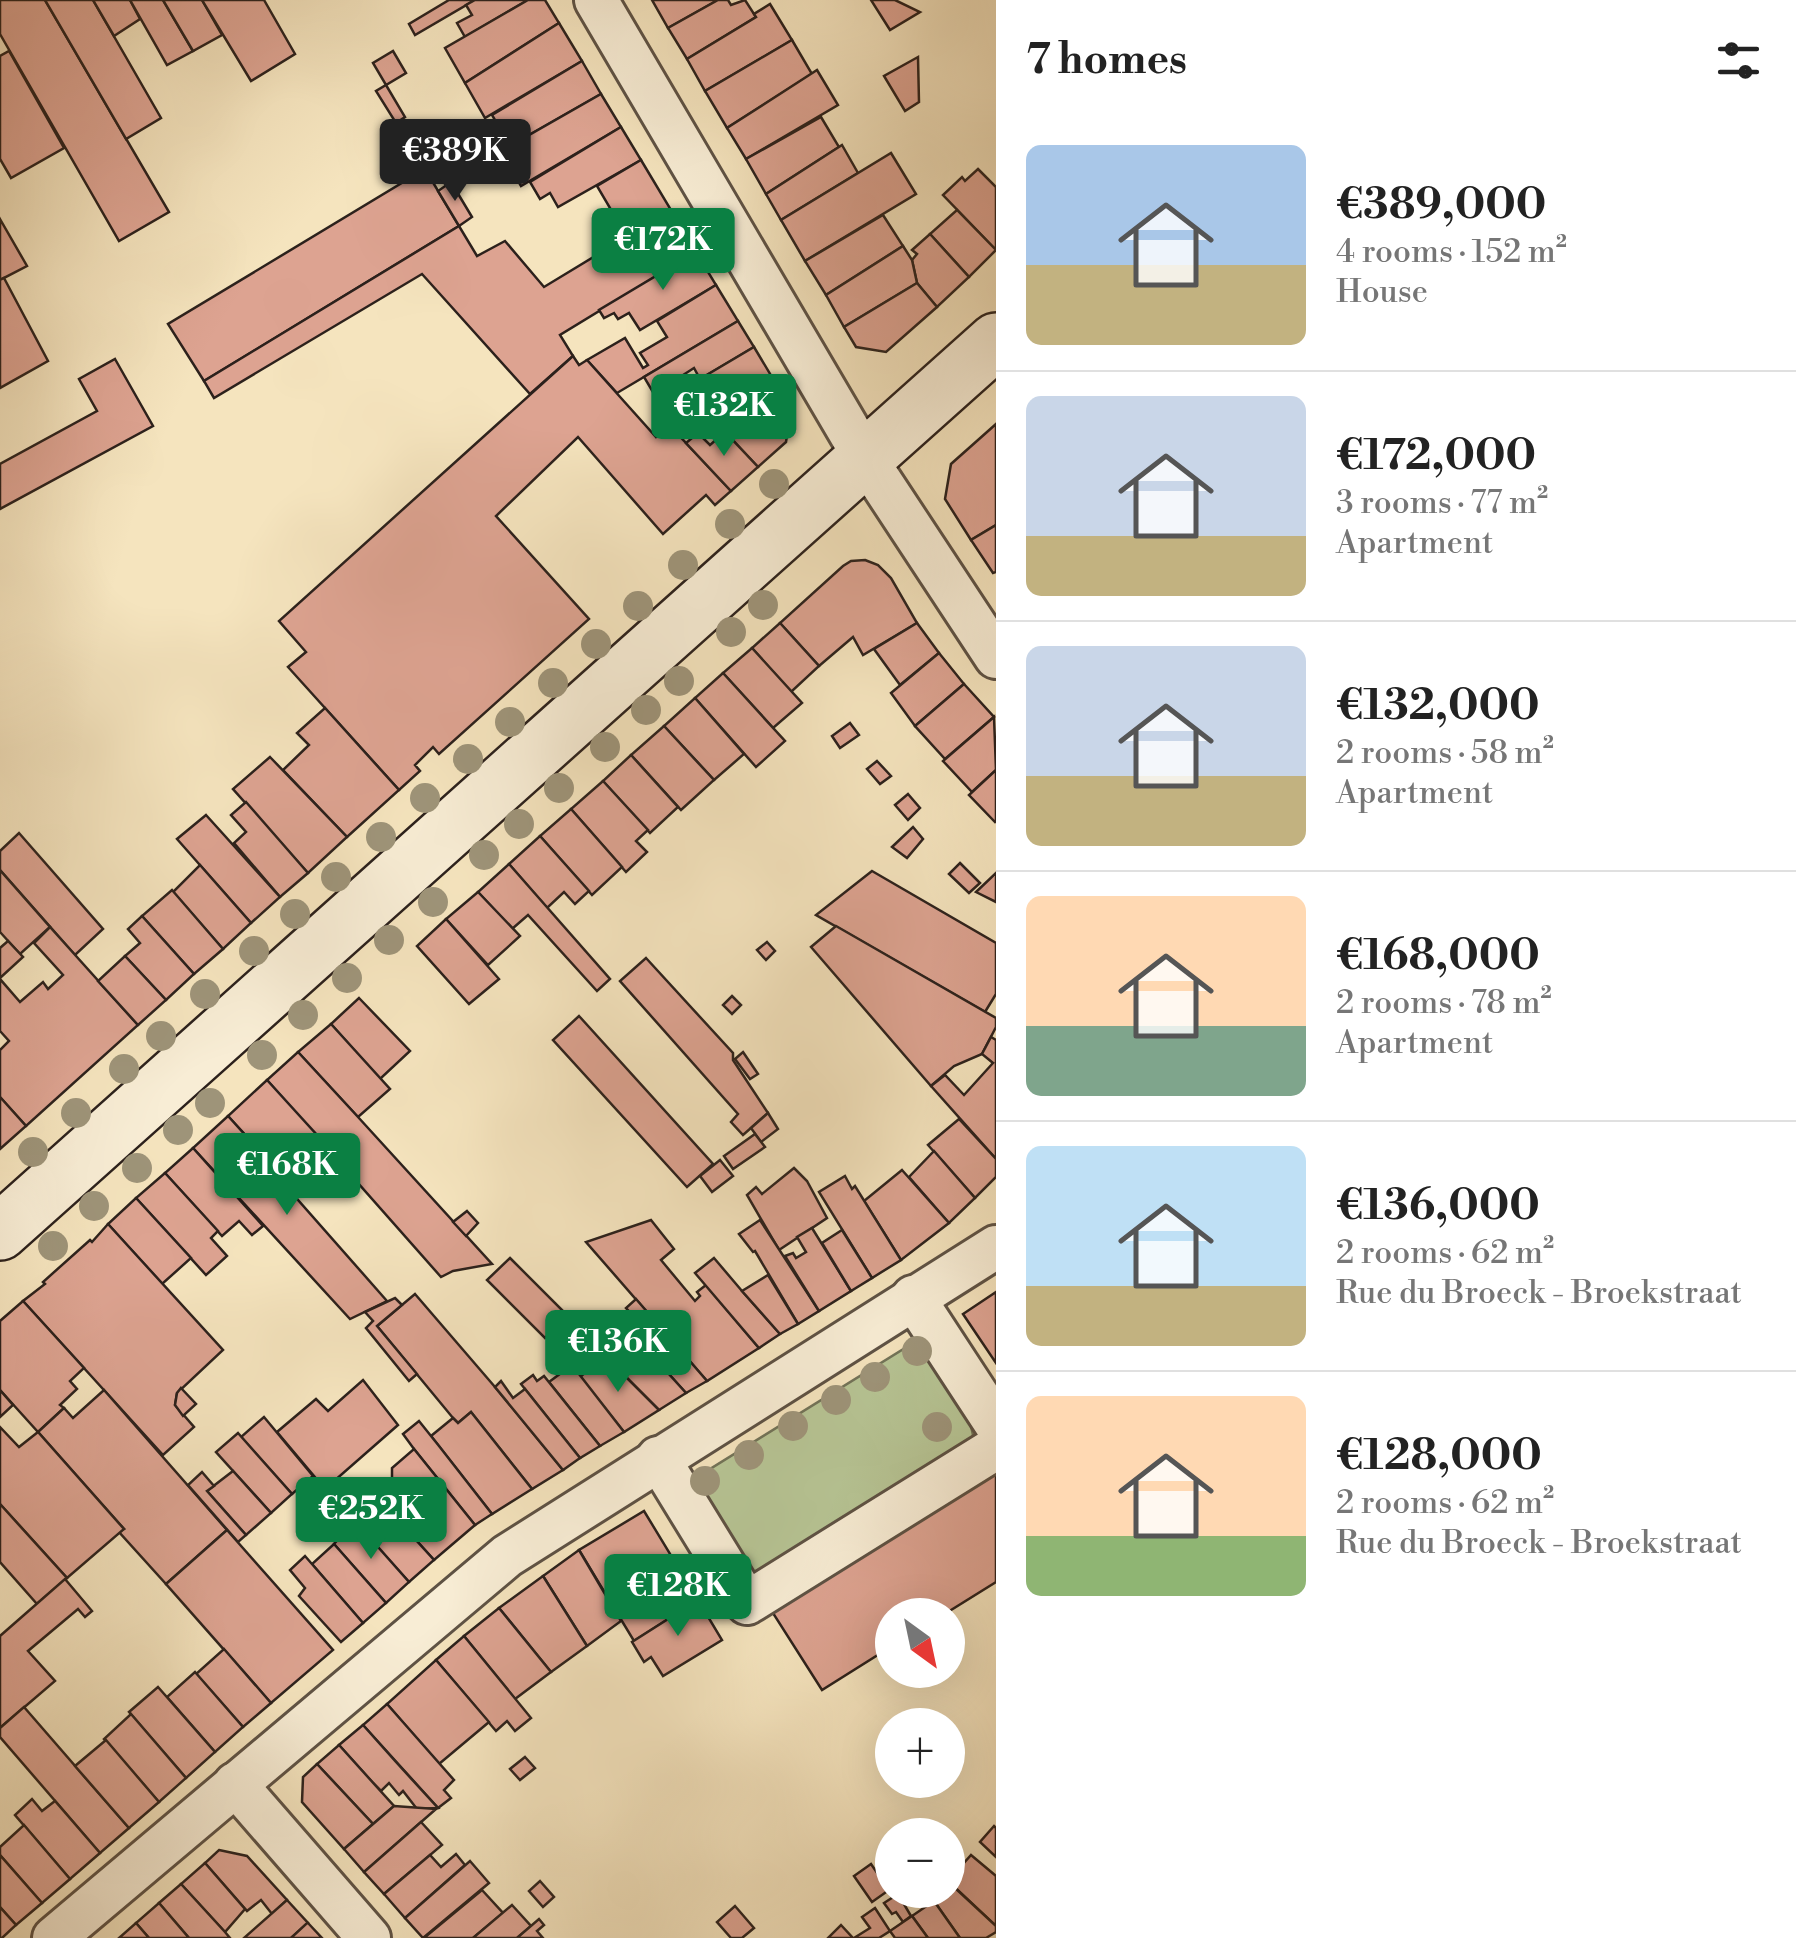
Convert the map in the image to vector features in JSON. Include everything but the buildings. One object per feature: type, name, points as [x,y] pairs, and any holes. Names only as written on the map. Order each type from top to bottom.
[{"type":"street","points":[[596,0],[864,458],[996,657]]},
{"type":"street","points":[[0,1232],[996,342]]},
{"type":"street","points":[[54,1938],[507,1556],[996,1246]]},
{"type":"street","points":[[913,1296],[996,1424]]},
{"type":"street","points":[[658,1458],[747,1603],[996,1448]]},
{"type":"street","points":[[235,1784],[370,1938]]},
{"type":"green space","points":[[918,1340],[963,1406],[973,1434],[973,1447],[756,1574],[746,1566],[694,1479]]}]
